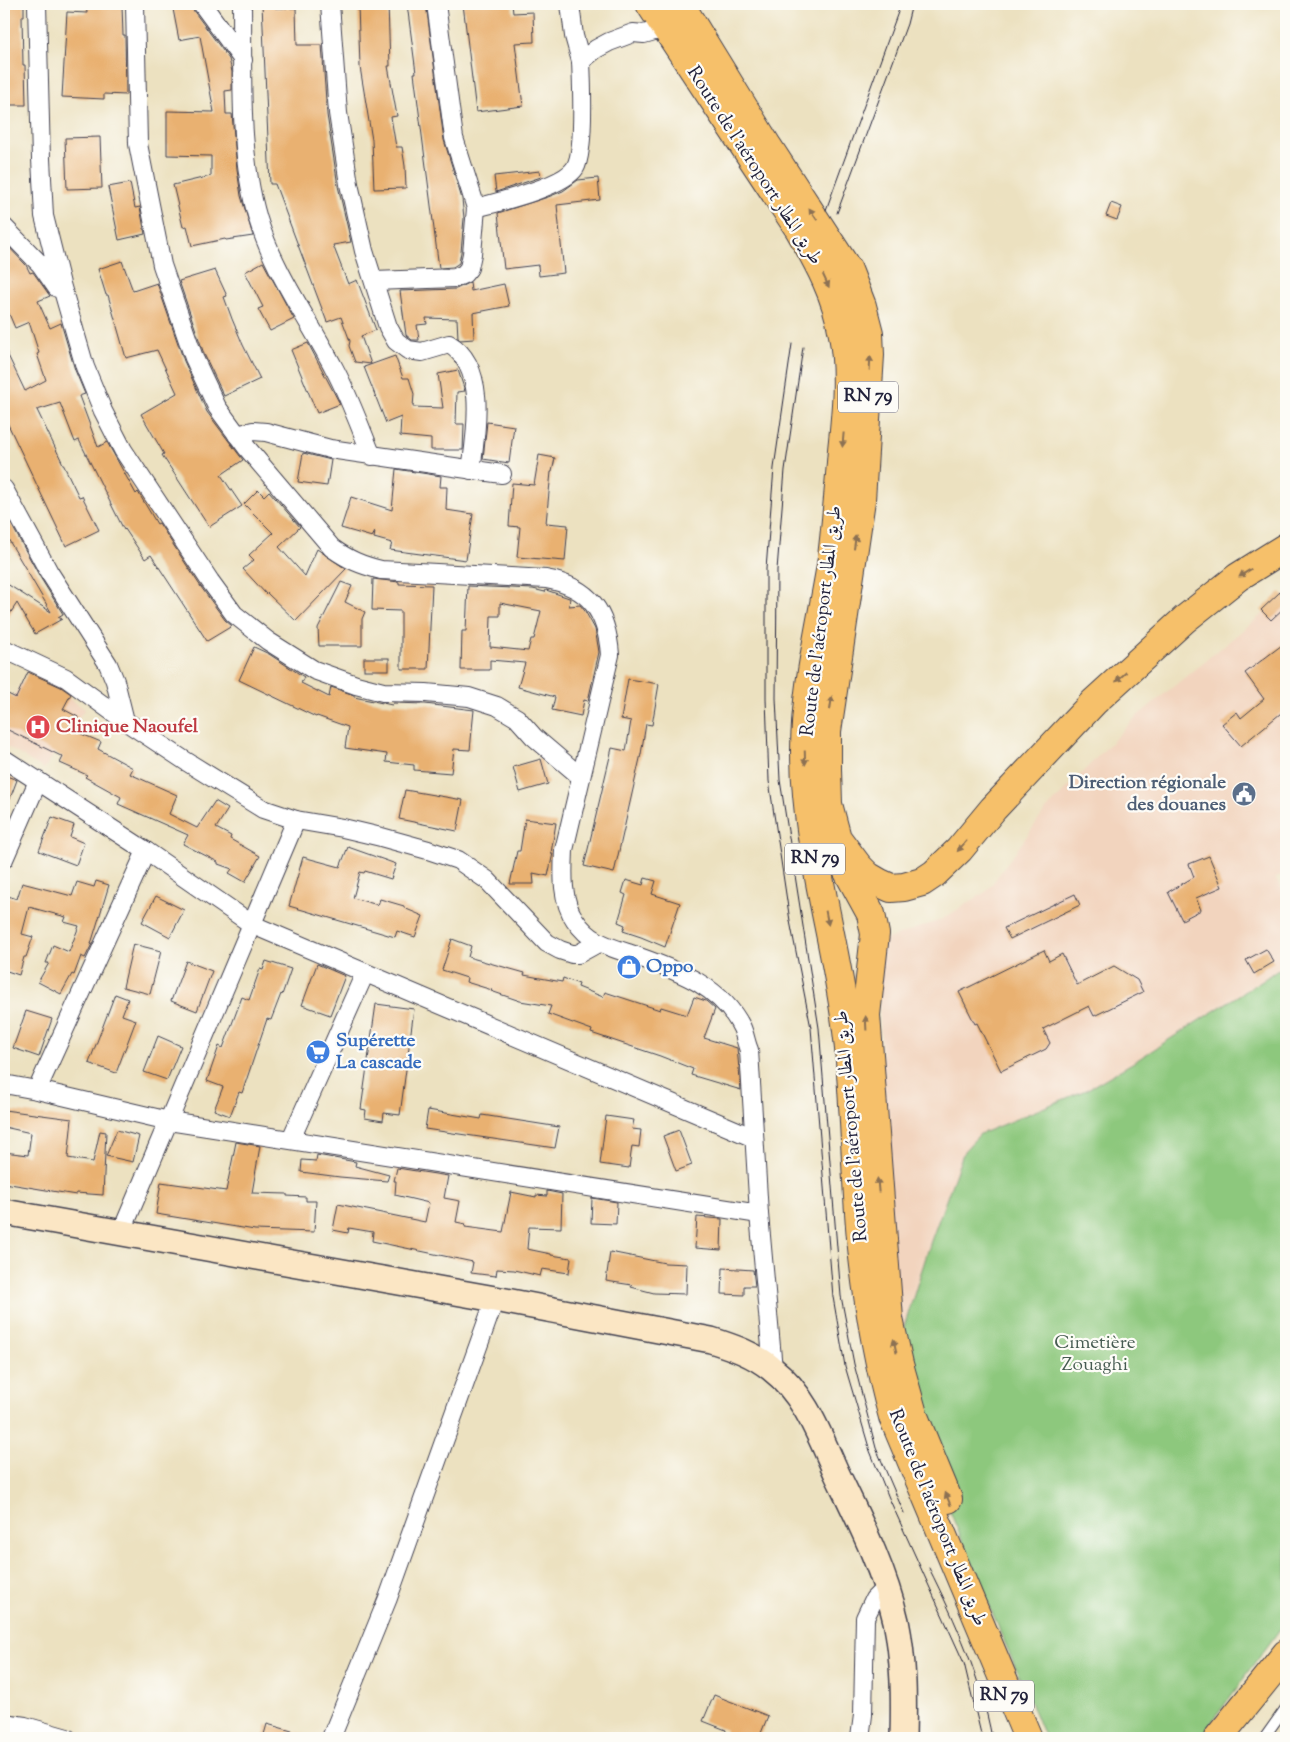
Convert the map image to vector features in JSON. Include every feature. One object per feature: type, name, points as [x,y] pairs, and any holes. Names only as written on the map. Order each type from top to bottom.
[{"type":"highway","name":"Route de l'aéroport طريق المطار","points":[[650,4],[752,156],[811,250],[832,294],[843,335],[847,377],[840,471],[831,563],[807,712],[805,750],[813,847],[848,1038],[861,1239],[873,1332],[893,1417],[1028,1738]]},
{"type":"highway","name":"Route de l'aéroport طريق المطار","points":[[680,4],[768,147],[848,270],[862,306],[869,333],[870,355],[861,500],[827,731],[828,804],[837,838],[868,876],[890,888],[904,887],[922,882],[934,874],[959,850],[999,803],[1094,702],[1185,619],[1238,578],[1286,547]]},
{"type":"highway","points":[[837,838],[847,870],[871,914],[874,934],[866,1015],[889,1319],[899,1364],[913,1414],[1048,1738]]},
{"type":"highway","name":"RN 79","points":[[994,1655],[1014,1738]]},
{"type":"highway","points":[[1218,1738],[1285,1656]]},
{"type":"highway","points":[[1238,1738],[1285,1656]]},
{"type":"street","points":[[37,4],[44,216],[85,367],[122,450],[234,614],[268,640],[314,670],[356,685],[383,692],[469,697],[497,706],[517,718],[534,737],[581,777]]},
{"type":"street","points":[[135,4],[138,144],[162,265],[194,358],[217,407],[247,448],[332,548],[348,560],[381,570],[546,579],[562,582],[581,590],[589,597],[598,611],[609,635],[610,655],[564,850],[564,893],[574,919],[584,932],[598,943],[676,971],[710,989],[726,1005],[742,1029],[749,1050],[759,1214],[773,1369]]},
{"type":"street","points":[[202,4],[243,60]]},
{"type":"street","points":[[242,4],[245,157],[258,219],[269,250],[336,370],[372,456]]},
{"type":"street","points":[[330,4],[338,113],[349,184],[364,251],[388,328],[396,341],[408,350],[415,352],[449,344],[464,358],[474,381],[478,413],[471,470]]},
{"type":"street","points":[[374,281],[455,278],[464,274],[469,268],[476,208],[454,138],[436,4]]},
{"type":"street","points":[[476,208],[558,182],[565,179],[575,168],[581,153],[581,61],[570,4]]},
{"type":"street","points":[[581,61],[596,49],[609,42],[633,33],[644,34],[665,28]]},
{"type":"street","points":[[4,227],[42,265],[65,298]]},
{"type":"street","points":[[237,434],[253,430],[330,449],[502,474]]},
{"type":"street","points":[[4,489],[49,572],[108,664],[115,680],[125,721]]},
{"type":"street","points":[[4,649],[66,678],[125,721],[264,810],[296,820],[344,828],[428,850],[458,860],[487,880],[547,943],[560,950],[578,954],[598,943]]},
{"type":"street","points":[[4,759],[253,925],[754,1138]]},
{"type":"street","points":[[4,859],[38,781]]},
{"type":"street","points":[[122,1233],[296,820]]},
{"type":"street","points":[[37,1090],[146,852]]},
{"type":"street","points":[[291,1139],[365,973]]},
{"type":"street","points":[[4,1084],[169,1120],[759,1214]]},
{"type":"street","points":[[4,1212],[495,1299],[711,1340],[744,1351],[773,1369],[788,1384],[809,1414],[879,1562],[896,1621],[902,1657],[903,1738]]},
{"type":"street","points":[[331,1738],[388,1598],[495,1299]]},
{"type":"street","points":[[860,1738],[863,1715],[865,1618],[874,1599],[886,1588]]},
{"type":"street","points":[[4,1722],[67,1738]]},
{"type":"lane","points":[[1264,1738],[1286,1707]]},
{"type":"shaded area","points":[[1286,595],[1286,871],[1275,879],[1286,893],[1286,965],[1134,1062],[1086,1090],[980,1134],[964,1151],[931,1241],[897,1349],[876,943],[941,920],[987,891],[1045,811],[1136,717]]},
{"type":"shaded area","name":"Clinique Naoufel","points":[[29,672],[85,709],[44,769],[4,745],[4,710]]},
{"type":"green space","name":"Cimetière Zouaghi","points":[[1286,965],[1286,1621],[1200,1738],[1045,1738],[928,1459],[897,1349],[931,1241],[964,1151],[980,1134],[1086,1090],[1134,1062]]},
{"type":"building","points":[[10,4],[24,4],[24,16],[22,16],[26,105],[4,105],[4,8]]},
{"type":"building","points":[[86,4],[122,5],[123,35],[125,35],[126,95],[104,94],[104,99],[62,97],[67,12],[87,13]]},
{"type":"building","points":[[262,4],[275,4],[275,8],[296,8],[297,45],[322,45],[327,115],[338,186],[351,242],[333,245],[348,284],[357,280],[376,330],[361,336],[371,364],[355,362],[341,317],[327,322],[275,184],[270,184]]},
{"type":"building","points":[[358,4],[388,4],[390,66],[388,66],[397,116],[391,117],[396,147],[402,147],[406,188],[374,189],[372,140],[360,67]]},
{"type":"building","points":[[407,4],[426,4],[444,140],[462,199],[464,218],[461,252],[459,263],[453,267],[439,268]]},
{"type":"building","points":[[463,4],[512,4],[513,13],[533,12],[534,42],[515,43],[523,106],[476,112]]},
{"type":"building","points":[[192,5],[193,10],[229,59],[232,72],[232,90],[225,91],[226,114],[232,114],[241,196],[253,236],[225,239],[192,246],[187,226],[183,227],[173,185],[211,176],[211,156],[167,155],[167,111],[214,112],[200,36],[179,40],[173,9]]},
{"type":"building","points":[[100,137],[102,188],[67,189],[65,138]]},
{"type":"building","points":[[540,171],[541,177],[496,192],[494,176]]},
{"type":"building","points":[[598,178],[600,200],[557,205],[564,273],[539,276],[538,265],[504,269],[498,213],[563,191],[578,180]]},
{"type":"building","points":[[130,183],[135,208],[140,207],[145,234],[119,240],[108,187]]},
{"type":"building","points":[[1111,203],[1122,207],[1117,220],[1106,216]]},
{"type":"building","points":[[4,242],[26,265],[30,273],[33,272],[50,296],[38,301],[50,328],[61,323],[75,370],[85,394],[79,396],[98,447],[107,442],[136,494],[138,492],[157,524],[159,523],[201,587],[225,620],[232,626],[207,641],[151,555],[145,559],[124,530],[79,440],[75,442],[60,403],[37,410],[79,497],[82,496],[99,530],[66,546],[4,416],[4,347],[25,391],[46,380],[29,322],[15,328],[4,302]]},
{"type":"building","points":[[122,261],[133,291],[157,283],[184,361],[207,412],[243,460],[221,475],[242,506],[209,527],[162,455],[164,454],[141,414],[177,393],[157,350],[126,358],[108,295],[106,295],[98,269]]},
{"type":"building","points":[[263,262],[294,319],[270,331],[258,309],[263,307],[245,272]]},
{"type":"building","points":[[215,270],[227,296],[224,297],[232,319],[260,379],[224,396],[204,354],[179,281]]},
{"type":"building","points":[[470,282],[471,291],[504,284],[509,306],[473,313],[474,339],[460,340],[458,338],[457,319],[426,318],[427,324],[417,325],[419,340],[412,340],[406,335],[400,291],[456,289]]},
{"type":"building","points":[[308,343],[340,404],[317,413],[291,350]]},
{"type":"building","points":[[395,356],[403,378],[409,378],[414,394],[413,407],[443,408],[438,374],[458,370],[465,391],[457,392],[456,424],[464,424],[463,450],[431,450],[431,439],[400,436],[401,417],[386,423],[364,367]]},
{"type":"building","points":[[487,422],[514,426],[509,463],[483,459]]},
{"type":"building","points":[[303,453],[331,460],[327,486],[298,482]]},
{"type":"building","points":[[539,455],[555,458],[551,472],[546,523],[568,525],[565,561],[517,557],[520,527],[509,526],[512,483],[534,485]]},
{"type":"building","points":[[396,469],[441,476],[440,487],[447,487],[446,510],[473,514],[466,560],[390,550],[392,543],[374,538],[375,532],[372,537],[341,528],[351,497],[392,510]]},
{"type":"building","points":[[258,490],[264,496],[269,491],[300,527],[279,547],[305,576],[317,549],[346,569],[296,621],[266,594],[243,569],[254,560],[249,555],[273,533],[244,504]]},
{"type":"building","points":[[4,511],[40,577],[63,614],[58,617],[62,619],[35,634],[17,603],[4,623],[4,582],[51,612],[4,532]]},
{"type":"building","points":[[373,579],[399,582],[399,584],[432,585],[428,669],[401,669],[401,611],[372,610]]},
{"type":"building","points":[[341,582],[352,586],[345,602],[365,612],[362,619],[362,646],[319,646],[318,628]]},
{"type":"building","points":[[468,586],[533,589],[545,592],[546,590],[570,598],[569,606],[580,605],[595,629],[599,652],[588,701],[584,700],[581,716],[552,710],[555,697],[518,687],[525,663],[490,660],[490,670],[461,670],[462,631],[466,631]],"holes":[[[500,603],[541,611],[534,639],[531,639],[528,651],[490,647],[491,616],[500,616]]]},
{"type":"building","points":[[1280,592],[1286,599],[1286,606],[1271,620],[1261,610]]},
{"type":"building","points":[[1286,642],[1286,709],[1241,746],[1222,724],[1237,712],[1241,718],[1264,699],[1245,673]]},
{"type":"building","points":[[254,647],[269,654],[304,677],[301,683],[329,697],[331,687],[354,695],[354,697],[392,705],[393,703],[425,704],[474,710],[470,750],[454,749],[451,773],[414,770],[414,765],[386,762],[387,754],[345,748],[348,727],[316,717],[239,680]]},
{"type":"building","points":[[364,658],[389,658],[389,670],[364,670]]},
{"type":"building","points":[[28,672],[61,687],[71,694],[63,709],[78,717],[72,730],[101,742],[98,749],[133,768],[130,774],[177,795],[169,814],[197,828],[215,801],[228,809],[216,828],[231,836],[230,839],[260,856],[245,882],[229,873],[232,869],[218,864],[218,862],[183,844],[188,835],[118,804],[121,797],[85,777],[87,775],[60,763],[63,757],[4,728],[4,692],[16,698]]},
{"type":"building","points":[[628,679],[659,684],[652,725],[646,724],[614,873],[584,866],[612,748],[626,751],[631,721],[621,719]]},
{"type":"building","points":[[541,759],[548,784],[520,792],[513,767]]},
{"type":"building","points":[[4,775],[17,780],[5,812],[4,812]]},
{"type":"building","points":[[405,790],[463,800],[457,831],[399,819]]},
{"type":"building","points":[[52,817],[74,825],[70,837],[84,843],[76,865],[39,851]]},
{"type":"building","points":[[525,819],[556,823],[551,853],[553,853],[548,876],[533,873],[534,884],[510,884],[517,851],[520,851]]},
{"type":"building","points":[[348,847],[396,864],[391,879],[365,871],[364,873],[360,872],[353,898],[378,905],[380,899],[404,906],[404,908],[423,916],[415,937],[397,931],[395,937],[289,906],[303,857],[340,867]]},
{"type":"building","points":[[1209,856],[1222,887],[1196,898],[1201,910],[1182,920],[1168,892],[1194,877],[1189,864]]},
{"type":"building","points":[[645,878],[656,881],[652,894],[680,903],[665,947],[623,931],[625,925],[618,922],[626,895],[622,893],[626,880],[643,885]]},
{"type":"building","points":[[96,881],[109,885],[92,944],[85,958],[81,956],[74,975],[72,974],[61,994],[38,982],[49,963],[46,963],[53,945],[69,952],[79,926],[64,922],[66,917],[29,907],[22,934],[33,937],[26,957],[24,957],[19,975],[4,970],[4,911],[8,896],[17,899],[22,883],[72,896],[77,882],[94,887]]},
{"type":"building","points":[[1075,894],[1080,905],[1010,939],[1004,928]]},
{"type":"building","points":[[156,896],[184,910],[170,937],[142,922]]},
{"type":"building","points":[[452,939],[471,946],[468,957],[525,973],[524,975],[562,982],[563,978],[579,984],[578,987],[603,997],[605,992],[660,1010],[661,1007],[687,1015],[694,997],[706,1001],[715,1009],[704,1038],[737,1048],[741,1090],[691,1075],[693,1069],[591,1033],[592,1030],[548,1014],[551,1006],[520,1001],[466,982],[467,978],[442,970]]},
{"type":"building","points":[[133,944],[161,951],[150,994],[123,987]]},
{"type":"building","points":[[1266,949],[1274,962],[1254,974],[1246,960]]},
{"type":"building","points":[[1044,950],[1049,961],[1062,954],[1077,985],[1114,966],[1137,980],[1143,992],[1094,1016],[1089,1006],[1043,1029],[1050,1043],[1046,1049],[1001,1071],[959,992]]},
{"type":"building","points":[[186,961],[212,971],[197,1011],[171,1001]]},
{"type":"building","points":[[266,961],[291,969],[271,1020],[267,1019],[242,1093],[239,1092],[230,1116],[214,1110],[223,1087],[207,1081],[219,1046],[223,1048],[242,997],[249,1000],[260,969],[263,970]]},
{"type":"building","points":[[317,964],[345,976],[330,1015],[302,1005]]},
{"type":"building","points":[[115,994],[128,999],[122,1015],[136,1020],[116,1073],[89,1063]]},
{"type":"building","points":[[376,1004],[414,1009],[400,1115],[384,1113],[383,1121],[365,1118],[366,1110],[361,1109]]},
{"type":"building","points":[[26,1011],[52,1019],[39,1057],[13,1048]]},
{"type":"building","points":[[158,1036],[181,1046],[167,1080],[144,1072]]},
{"type":"building","points":[[4,1110],[72,1119],[68,1158],[93,1162],[100,1131],[106,1132],[103,1195],[76,1193],[76,1195],[4,1183],[4,1152],[28,1155],[31,1133],[4,1127]]},
{"type":"building","points":[[428,1110],[481,1119],[482,1115],[559,1127],[555,1148],[425,1129]]},
{"type":"building","points":[[606,1116],[634,1120],[632,1129],[641,1130],[639,1147],[632,1146],[629,1168],[600,1164]]},
{"type":"building","points":[[117,1130],[139,1136],[133,1162],[106,1156]]},
{"type":"building","points":[[679,1130],[692,1165],[676,1171],[663,1136]]},
{"type":"building","points":[[236,1142],[260,1146],[252,1193],[287,1194],[287,1196],[306,1197],[306,1201],[316,1201],[314,1232],[255,1230],[156,1214],[161,1182],[226,1191]]},
{"type":"building","points":[[317,1155],[356,1162],[355,1166],[389,1175],[387,1181],[301,1172],[302,1160],[316,1161]]},
{"type":"building","points":[[397,1168],[448,1176],[444,1198],[460,1201],[456,1222],[466,1224],[465,1227],[503,1232],[511,1192],[536,1197],[536,1195],[547,1196],[547,1191],[562,1194],[561,1228],[529,1227],[527,1249],[571,1258],[569,1273],[542,1269],[540,1276],[514,1270],[497,1269],[496,1276],[471,1273],[473,1262],[372,1241],[373,1232],[349,1228],[348,1233],[333,1230],[338,1204],[425,1222],[429,1203],[395,1195],[396,1181],[394,1181]]},
{"type":"building","points":[[592,1198],[617,1202],[616,1224],[591,1223]]},
{"type":"building","points":[[697,1217],[722,1219],[721,1250],[695,1248]]},
{"type":"building","points":[[610,1252],[665,1263],[687,1264],[686,1294],[654,1293],[631,1287],[632,1285],[606,1281]]},
{"type":"building","points":[[723,1268],[753,1270],[755,1286],[744,1286],[744,1295],[722,1294]]},
{"type":"building","points":[[714,1695],[768,1716],[759,1738],[724,1738],[726,1730],[703,1721]]},
{"type":"building","points":[[267,1724],[306,1735],[305,1738],[263,1738]]},
{"type":"tram line","points":[[826,210],[901,4]]},
{"type":"tram line","points":[[837,213],[907,24],[912,4]]},
{"type":"tram line","points":[[792,344],[774,468],[766,569],[766,699],[769,781],[790,921],[811,1028],[833,1297],[845,1366],[870,1451],[889,1498],[964,1663],[982,1738]]},
{"type":"tram line","points":[[803,347],[785,470],[777,570],[776,698],[780,780],[819,1028],[841,1296],[854,1364],[876,1448],[904,1513]]},
{"type":"tram line","points":[[929,1568],[949,1609],[974,1672],[992,1738]]},
{"type":"place","name":"Clinique Naoufel","points":[[38,727]]},
{"type":"place","name":"Direction régionale des douanes","points":[[1244,794]]},
{"type":"place","name":"Oppo","points":[[629,967]]},
{"type":"place","name":"Supérette La cascade","points":[[318,1052]]}]
